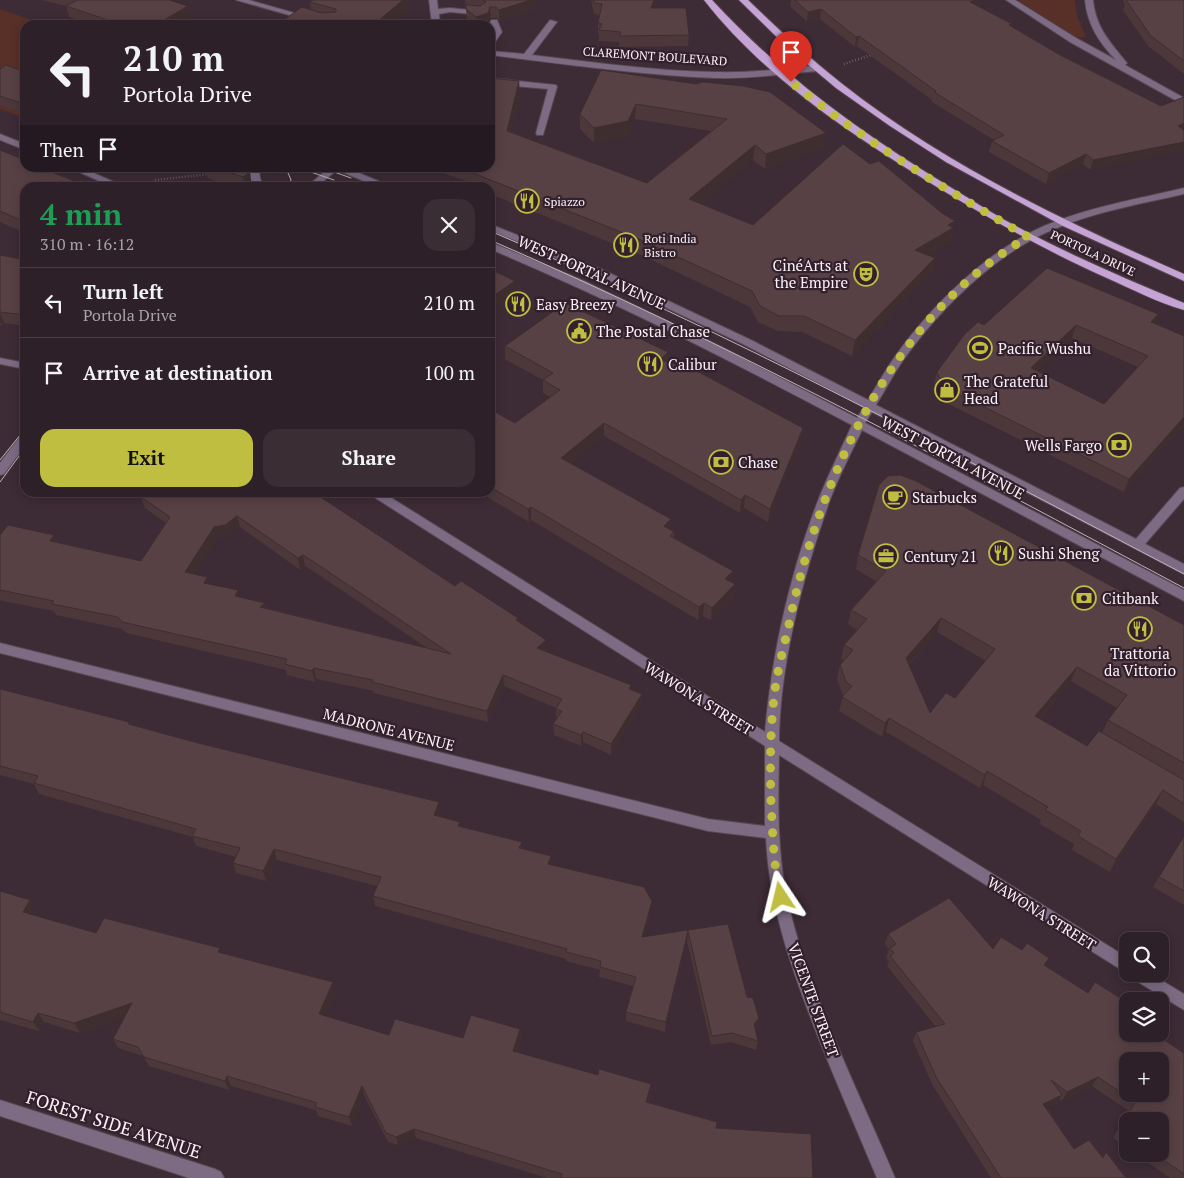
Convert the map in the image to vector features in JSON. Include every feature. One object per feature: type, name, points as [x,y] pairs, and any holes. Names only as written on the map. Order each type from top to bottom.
[{"type":"main road","name":"PORTOLA DRIVE","points":[[708,0],[733,28],[780,73],[814,100],[890,154],[1028,237],[1184,307]]},
{"type":"main road","name":"PORTOLA DRIVE","points":[[743,0],[792,47],[818,68],[876,112],[928,147],[1007,193],[1063,222],[1184,278]]},
{"type":"street","points":[[240,0],[314,20]]},
{"type":"street","points":[[433,0],[435,20]]},
{"type":"street","points":[[1010,0],[1073,40],[1184,102]]},
{"type":"street","points":[[1089,0],[1090,12],[1096,31],[1108,48],[1147,82]]},
{"type":"street","points":[[434,12],[450,10],[481,13]]},
{"type":"street","points":[[526,57],[553,22]]},
{"type":"street","points":[[495,24],[498,32],[495,36]]},
{"type":"street","name":"CLAREMONT BOULEVARD","points":[[495,53],[697,74],[780,73],[818,68]]},
{"type":"street","points":[[495,81],[553,87],[540,133]]},
{"type":"street","points":[[0,137],[20,145]]},
{"type":"street","points":[[84,172],[109,182]]},
{"type":"street","points":[[317,182],[329,172]]},
{"type":"street","points":[[350,172],[375,182]]},
{"type":"street","name":"VICENTE STREET","points":[[886,1178],[866,1135],[805,979],[777,883],[769,772],[775,690],[804,556],[831,481],[869,404],[902,356],[944,305],[989,263],[1028,237],[1063,222],[1099,211],[1184,191]]},
{"type":"street","name":"WEST PORTAL AVENUE","points":[[495,229],[591,269],[747,342],[1184,570]]},
{"type":"street","name":"WEST PORTAL AVENUE","points":[[495,247],[633,308],[721,351],[1184,596]]},
{"type":"street","points":[[0,361],[20,365]]},
{"type":"street","points":[[0,471],[20,445]]},
{"type":"street","points":[[1137,545],[1184,491]]},
{"type":"street","name":"WAWONA STREET","points":[[380,497],[1119,961]]},
{"type":"street","name":"MADRONE AVENUE","points":[[0,648],[708,825],[772,833]]},
{"type":"street","points":[[1151,982],[1184,1003]]},
{"type":"street","name":"FOREST SIDE AVENUE","points":[[0,1108],[215,1178]]},
{"type":"path","points":[[844,64],[878,53]]},
{"type":"path","points":[[155,180],[218,173]]},
{"type":"path","points":[[468,182],[473,178]]},
{"type":"shaded area","points":[[1018,0],[1075,0],[1077,16],[1086,37],[1075,37]]},
{"type":"shaded area","points":[[0,9],[32,20],[20,20],[20,116],[0,109]]},
{"type":"building","points":[[77,0],[169,0],[188,6],[164,20],[108,20],[66,6]]},
{"type":"building","points":[[313,0],[403,0],[379,20],[284,20],[302,7],[321,13],[336,12],[336,9],[310,2]]},
{"type":"building","points":[[483,0],[531,0],[499,10],[496,7],[490,7],[488,13],[476,17],[466,9],[466,5],[480,6],[486,2]]},
{"type":"building","points":[[593,0],[654,0],[651,8],[686,8],[689,35],[619,36],[621,32],[599,30],[602,24],[598,23],[602,4],[594,3]]},
{"type":"building","points":[[795,0],[975,0],[970,2],[1012,24],[1009,25],[1060,55],[1161,106],[1184,97],[1184,123],[1178,126],[1184,130],[1184,142],[1093,160],[1086,154],[1049,173],[992,141],[1004,135],[934,92],[936,91],[859,36],[856,37],[821,9],[808,12]]},
{"type":"building","points":[[1126,0],[1184,0],[1184,61],[1151,36]]},
{"type":"building","points":[[6,65],[20,70],[20,101],[0,96],[0,69]]},
{"type":"building","points":[[601,70],[696,84],[703,82],[743,86],[770,92],[826,133],[766,154],[755,145],[689,199],[753,225],[843,144],[870,164],[879,161],[942,213],[955,221],[948,225],[953,228],[915,250],[935,258],[855,340],[804,316],[779,316],[760,306],[752,291],[641,240],[471,172],[495,172],[495,79],[519,81],[507,131],[647,183],[727,119],[636,104],[628,121],[594,128],[580,114]]},
{"type":"building","points":[[0,150],[20,158],[20,172],[51,172],[77,182],[20,182],[20,220],[0,211]]},
{"type":"building","points":[[228,172],[250,172],[243,177]]},
{"type":"building","points":[[0,255],[20,259],[20,314],[0,312]]},
{"type":"building","points":[[1047,268],[1158,314],[1151,322],[1184,336],[1184,417],[1129,479],[944,387],[937,372],[964,335],[978,322],[984,325]],"holes":[[[1076,325],[1148,356],[1104,404],[1031,368]]]},
{"type":"building","points":[[495,271],[515,281],[495,295]]},
{"type":"building","points":[[565,303],[668,352],[660,360],[695,370],[803,428],[770,509],[745,495],[741,500],[604,423],[561,458],[671,519],[664,526],[674,532],[670,536],[733,571],[725,579],[735,584],[712,608],[704,603],[699,607],[531,507],[528,509],[495,490],[495,412],[515,423],[560,390],[543,380],[553,373],[505,346]]},
{"type":"building","points":[[900,475],[916,481],[1184,625],[1184,763],[1108,720],[1127,695],[1077,667],[1035,716],[1087,746],[1099,731],[1184,780],[1184,804],[1163,790],[1116,859],[1078,836],[1081,831],[1045,810],[1048,807],[987,771],[985,775],[889,718],[885,723],[842,697],[852,686],[846,682],[840,665],[853,650],[844,645],[867,619],[851,610],[886,571],[858,555],[879,485],[888,476]],"holes":[[[941,618],[995,649],[955,698],[946,693],[930,713],[906,658]]]},
{"type":"building","points":[[141,497],[321,497],[455,586],[461,581],[518,618],[516,620],[546,640],[537,648],[631,685],[629,689],[642,694],[611,744],[583,732],[581,735],[553,724],[562,711],[556,709],[562,699],[503,675],[487,711],[372,682],[373,680],[314,668],[312,671],[285,664],[287,659],[122,622],[118,617],[52,604],[54,601],[0,590],[0,535],[8,525],[54,535],[50,541],[141,561],[170,517]],"holes":[[[237,516],[298,558],[303,555],[451,654],[260,607],[265,603],[235,596],[238,590],[204,583],[207,577],[185,572],[214,527],[225,525]]]},
{"type":"building","points":[[0,689],[129,722],[128,724],[198,743],[439,802],[434,815],[460,822],[458,826],[522,842],[519,848],[551,856],[548,864],[644,887],[652,901],[642,937],[728,924],[747,997],[753,998],[759,1018],[754,1024],[758,1041],[732,1033],[712,1036],[688,931],[666,1022],[626,1012],[636,977],[600,967],[601,961],[566,952],[567,949],[373,896],[381,877],[274,849],[263,871],[233,863],[240,848],[192,836],[196,829],[34,783],[38,776],[0,766]]},
{"type":"building","points":[[1184,836],[1184,891],[1159,877]]},
{"type":"building","points":[[0,891],[30,900],[23,912],[96,933],[104,918],[220,948],[218,952],[333,982],[319,1014],[389,1035],[395,1019],[463,1038],[471,1015],[520,1029],[513,1051],[598,1075],[599,1069],[651,1084],[646,1102],[717,1122],[716,1128],[811,1134],[813,1178],[561,1178],[562,1174],[414,1129],[396,1137],[386,1133],[362,1086],[349,1117],[315,1107],[317,1103],[227,1076],[225,1081],[144,1057],[138,1047],[113,1039],[132,1003],[74,1023],[38,1013],[33,1022],[0,1012]]},
{"type":"building","points":[[949,898],[993,949],[1001,937],[1022,950],[1027,943],[1049,958],[1044,965],[1088,993],[1095,982],[1119,997],[1119,1042],[1167,1042],[1184,1053],[1184,1174],[1167,1162],[1169,1162],[1169,1112],[1129,1112],[1135,1102],[1169,1102],[1169,1052],[1119,1052],[1119,1091],[1098,1077],[1067,1092],[1051,1080],[1062,1095],[1043,1104],[1074,1149],[1089,1140],[1103,1158],[1106,1152],[1126,1178],[1001,1178],[936,1077],[916,1032],[945,1024],[890,956],[894,953],[890,948],[896,944],[888,934]]},
{"type":"tram line","points":[[288,172],[290,182]]},
{"type":"tram line","points":[[311,172],[334,180]]},
{"type":"tram line","points":[[334,172],[351,178]]},
{"type":"tram line","points":[[331,182],[340,182]]},
{"type":"tram line","points":[[340,182],[349,182]]},
{"type":"tram line","points":[[495,233],[667,310],[754,352],[927,439],[1184,574]]},
{"type":"tram line","points":[[495,242],[754,363],[927,451],[1184,588]]},
{"type":"tram line","points":[[0,460],[20,435]]},
{"type":"tram line","points":[[0,482],[20,455]]},
{"type":"place","name":"Spiazzo","points":[[527,201]]},
{"type":"place","name":"Roti India Bistro","points":[[626,245]]},
{"type":"place","name":"CinéArts at the Empire","points":[[866,274]]},
{"type":"place","name":"Easy Breezy","points":[[518,304]]},
{"type":"place","name":"The Postal Chase","points":[[579,331]]},
{"type":"place","name":"Pacific Wushu","points":[[980,348]]},
{"type":"place","name":"Calibur","points":[[650,364]]},
{"type":"place","name":"The Grateful Head","points":[[947,390]]},
{"type":"place","name":"Wells Fargo","points":[[1119,445]]},
{"type":"place","name":"Chase","points":[[721,462]]},
{"type":"place","name":"Starbucks","points":[[895,497]]},
{"type":"place","name":"Sushi Sheng","points":[[1001,553]]},
{"type":"place","name":"Century 21","points":[[886,556]]},
{"type":"place","name":"Citibank","points":[[1084,598]]},
{"type":"place","name":"Trattoria da Vittorio","points":[[1140,629]]},
{"type":"route","points":[[781,897],[777,883],[772,833],[769,772],[775,690],[804,556],[817,518],[831,481],[866,408],[902,356],[944,305],[969,280],[1008,249],[1028,237],[890,154],[851,128],[791,82]]}]
